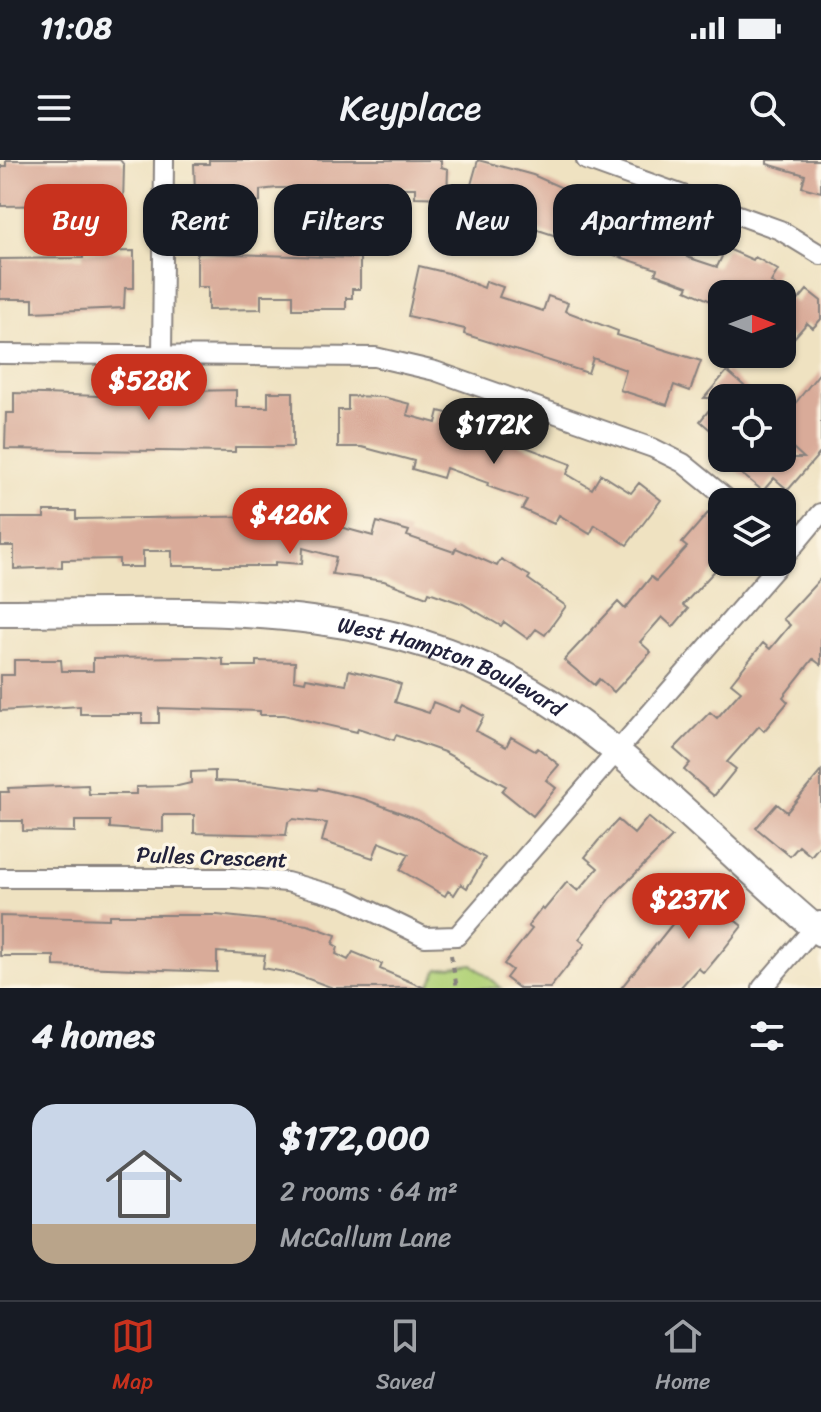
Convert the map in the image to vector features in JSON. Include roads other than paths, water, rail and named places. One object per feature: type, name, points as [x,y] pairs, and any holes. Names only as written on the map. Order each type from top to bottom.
[{"type":"street","points":[[162,355],[164,160]]},
{"type":"street","points":[[586,160],[780,230],[821,255]]},
{"type":"street","points":[[0,354],[345,355],[403,362],[653,448],[683,463],[714,488]]},
{"type":"street","name":"Pulles Crescent","points":[[796,541],[821,513]]},
{"type":"street","name":"Pulles Crescent","points":[[0,878],[234,878],[287,882],[345,898],[425,937],[457,936],[519,868],[613,752],[765,576]]},
{"type":"street","name":"West Hampton Boulevard","points":[[0,613],[259,613],[382,630],[422,641],[503,676],[543,698],[613,752],[819,927]]},
{"type":"street","points":[[762,988],[819,927]]}]
